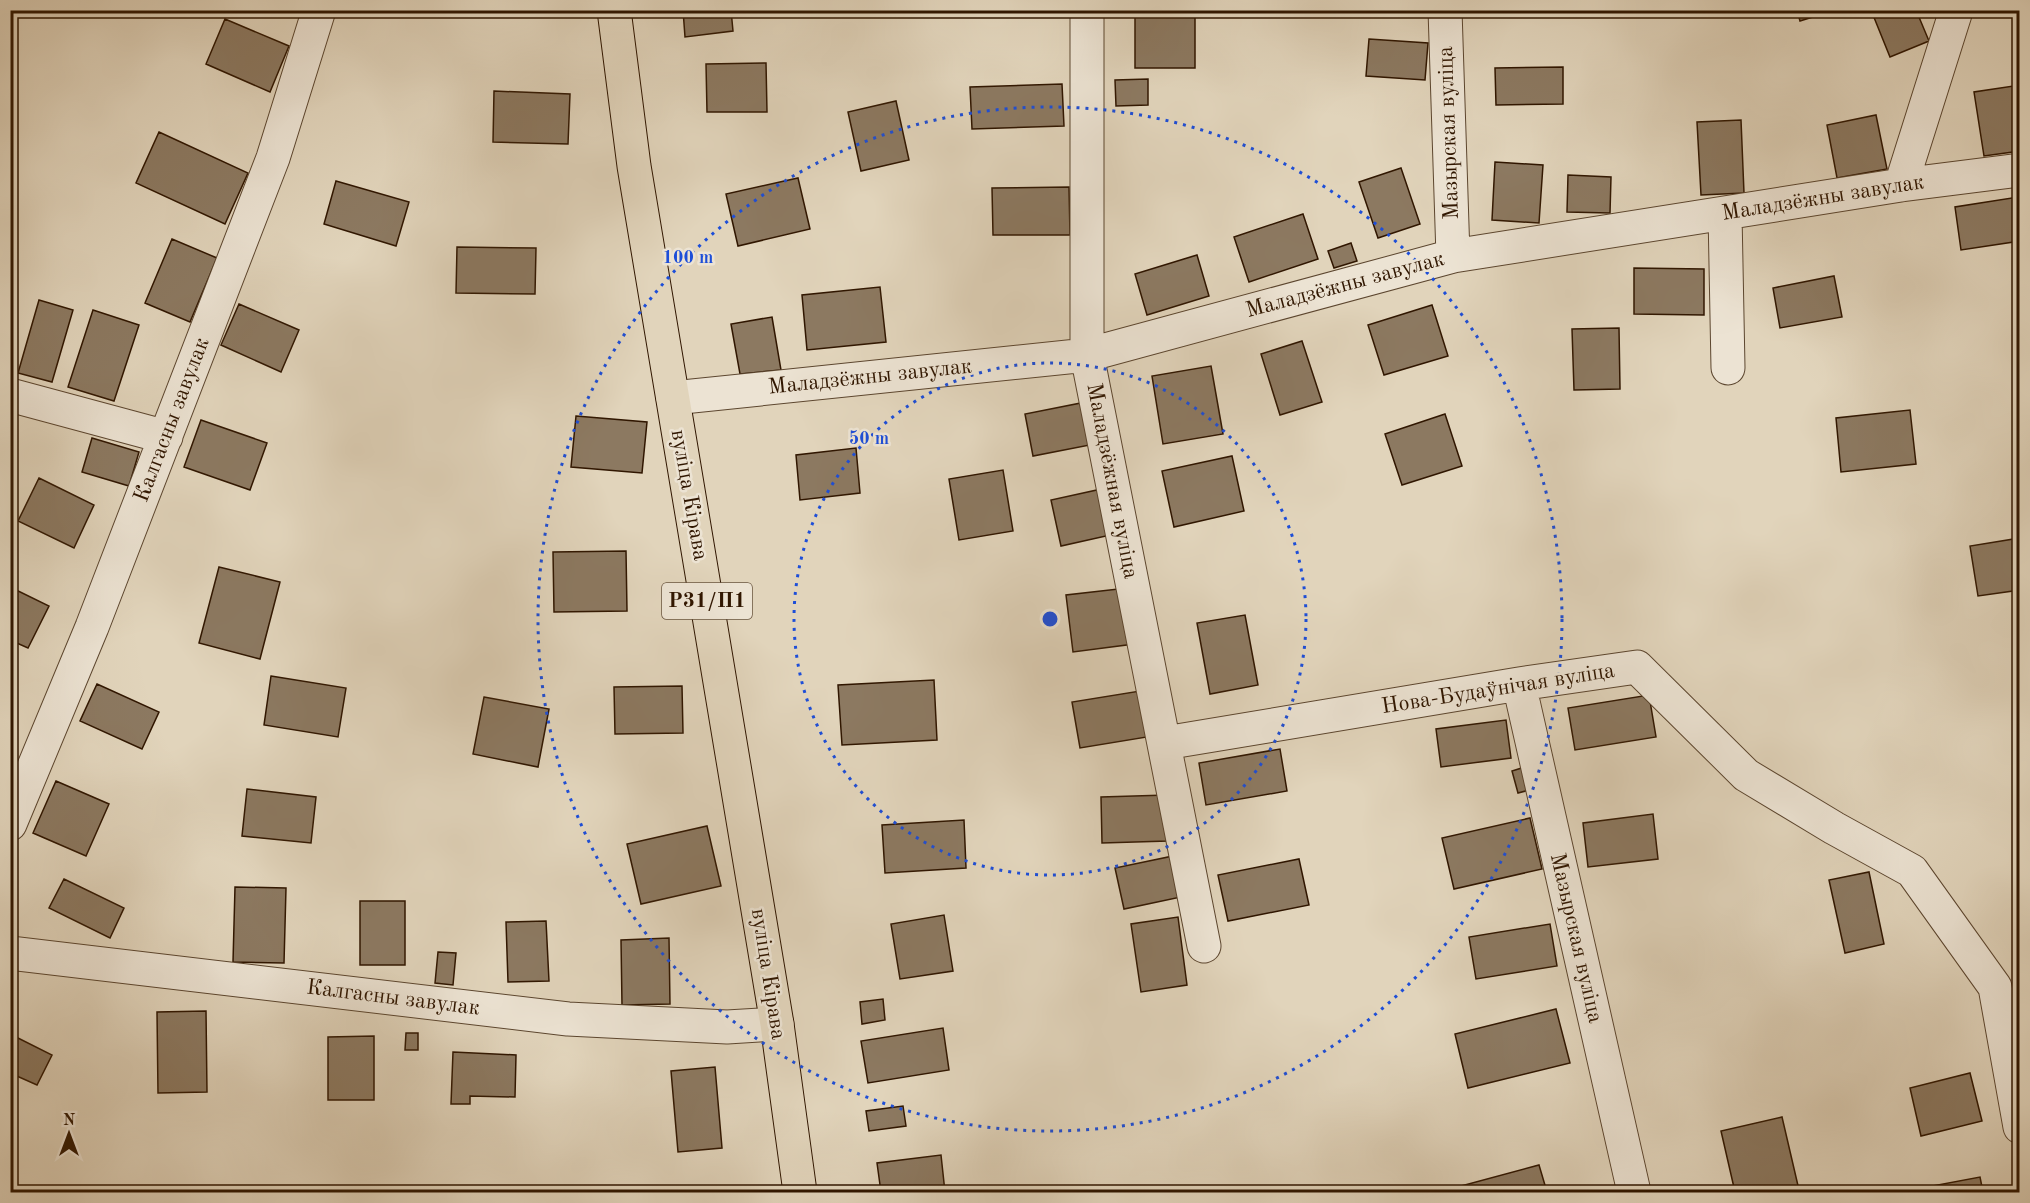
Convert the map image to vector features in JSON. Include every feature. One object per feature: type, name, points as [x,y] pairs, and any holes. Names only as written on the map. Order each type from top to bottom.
[{"type":"main road","name":"вуліца Кірава","points":[[614,10],[634,166],[777,1024],[801,1192]]},
{"type":"street","name":"Калгасны завулак","points":[[10,824],[92,627],[273,158],[319,10]]},
{"type":"street","name":"Маладзёжная вуліца","points":[[1087,10],[1087,355],[1204,946]]},
{"type":"street","name":"Мазырская вуліца","points":[[1445,10],[1453,256]]},
{"type":"street","points":[[1902,185],[1955,14]]},
{"type":"street","name":"Маладзёжны завулак","points":[[673,398],[1087,355],[1453,256],[1902,185],[2019,170]]},
{"type":"street","points":[[1725,213],[1728,368]]},
{"type":"street","points":[[10,395],[166,437]]},
{"type":"street","name":"Нова-Будаўнічая вуліца","points":[[1165,743],[1519,684],[1637,667],[1746,776],[1912,871],[1995,987],[2019,1127]]},
{"type":"street","name":"Мазырская вуліца","points":[[1519,684],[1634,1192]]},
{"type":"street","name":"Калгасны завулак","points":[[10,953],[568,1019],[727,1027],[777,1024]]},
{"type":"building","points":[[683,10],[731,10],[733,31],[685,37]]},
{"type":"building","points":[[1135,10],[1195,10],[1195,68],[1135,68]]},
{"type":"building","points":[[1797,10],[1835,10],[1800,21]]},
{"type":"building","points":[[1871,10],[1916,10],[1929,41],[1890,57]]},
{"type":"building","points":[[225,19],[289,46],[270,92],[206,64]]},
{"type":"building","points":[[1369,39],[1428,43],[1425,80],[1366,76]]},
{"type":"building","points":[[766,63],[767,112],[707,112],[706,64]]},
{"type":"building","points":[[1563,67],[1563,104],[1496,105],[1495,68]]},
{"type":"building","points":[[1148,79],[1148,105],[1116,106],[1115,80]]},
{"type":"building","points":[[1062,84],[1064,126],[972,129],[970,87]]},
{"type":"building","points":[[2020,85],[2020,151],[1984,156],[1974,92]]},
{"type":"building","points":[[494,91],[570,94],[568,144],[493,142]]},
{"type":"building","points":[[896,101],[909,160],[861,171],[848,112]]},
{"type":"building","points":[[1876,115],[1887,169],[1837,178],[1827,125]]},
{"type":"building","points":[[1741,120],[1744,193],[1701,195],[1697,122]]},
{"type":"building","points":[[159,132],[248,173],[225,224],[136,183]]},
{"type":"building","points":[[1495,162],[1543,165],[1539,223],[1492,220]]},
{"type":"building","points":[[1401,168],[1420,224],[1378,238],[1359,182]]},
{"type":"building","points":[[1568,175],[1611,177],[1610,213],[1567,212]]},
{"type":"building","points":[[798,178],[810,229],[738,246],[726,194]]},
{"type":"building","points":[[336,181],[409,202],[396,246],[324,224]]},
{"type":"building","points":[[1069,187],[1070,235],[993,235],[992,188]]},
{"type":"building","points":[[2018,197],[2020,241],[1961,250],[1955,207]]},
{"type":"building","points":[[1303,214],[1318,259],[1249,282],[1234,237]]},
{"type":"building","points":[[172,239],[217,258],[190,322],[145,303]]},
{"type":"building","points":[[1351,243],[1357,261],[1334,268],[1328,251]]},
{"type":"building","points":[[457,247],[536,248],[535,294],[456,293]]},
{"type":"building","points":[[1197,255],[1209,296],[1147,315],[1135,274]]},
{"type":"building","points":[[1634,268],[1704,269],[1704,315],[1634,314]]},
{"type":"building","points":[[1834,276],[1842,317],[1780,328],[1773,288]]},
{"type":"building","points":[[880,287],[886,342],[807,350],[802,295]]},
{"type":"building","points":[[39,300],[73,310],[52,382],[18,373]]},
{"type":"building","points":[[239,304],[299,330],[281,372],[221,345]]},
{"type":"building","points":[[1432,305],[1448,356],[1384,375],[1368,325]]},
{"type":"building","points":[[93,310],[139,325],[114,401],[68,387]]},
{"type":"building","points":[[772,317],[781,370],[740,374],[731,324]]},
{"type":"building","points":[[1619,328],[1620,389],[1574,390],[1572,329]]},
{"type":"building","points":[[1302,341],[1322,402],[1280,415],[1261,354]]},
{"type":"building","points":[[1211,366],[1223,434],[1163,444],[1152,376]]},
{"type":"building","points":[[1086,402],[1095,444],[1033,456],[1025,414]]},
{"type":"building","points":[[1910,410],[1916,464],[1841,472],[1836,418]]},
{"type":"building","points":[[1445,414],[1462,466],[1402,485],[1385,434]]},
{"type":"building","points":[[576,416],[647,422],[642,473],[571,467]]},
{"type":"building","points":[[201,420],[267,443],[250,490],[184,467]]},
{"type":"building","points":[[92,438],[139,452],[129,486],[82,472]]},
{"type":"building","points":[[856,448],[860,493],[800,500],[796,455]]},
{"type":"building","points":[[1232,456],[1244,511],[1174,527],[1162,471]]},
{"type":"building","points":[[1003,470],[1013,531],[959,540],[949,479]]},
{"type":"building","points":[[39,478],[94,505],[74,548],[18,521]]},
{"type":"building","points":[[1106,488],[1115,534],[1061,546],[1051,500]]},
{"type":"building","points":[[2020,538],[2020,590],[1978,596],[1970,546]]},
{"type":"building","points":[[626,551],[627,611],[554,612],[553,552]]},
{"type":"building","points":[[219,567],[280,582],[260,659],[199,643]]},
{"type":"building","points":[[10,587],[49,606],[28,648],[10,640]]},
{"type":"building","points":[[1127,588],[1134,644],[1073,652],[1066,595]]},
{"type":"building","points":[[1245,615],[1258,685],[1210,694],[1197,623]]},
{"type":"building","points":[[271,676],[346,688],[338,737],[264,725]]},
{"type":"building","points":[[934,680],[937,740],[842,745],[838,685]]},
{"type":"building","points":[[97,684],[159,712],[142,749],[80,721]]},
{"type":"building","points":[[682,686],[683,733],[615,734],[614,687]]},
{"type":"building","points":[[1140,691],[1147,737],[1080,748],[1072,702]]},
{"type":"building","points":[[1649,695],[1656,737],[1575,750],[1568,708]]},
{"type":"building","points":[[484,697],[549,709],[538,767],[473,754]]},
{"type":"building","points":[[1506,720],[1511,758],[1441,767],[1436,729]]},
{"type":"building","points":[[1280,749],[1287,791],[1206,805],[1199,763]]},
{"type":"building","points":[[1528,766],[1533,789],[1518,793],[1512,771]]},
{"type":"building","points":[[56,781],[109,804],[86,856],[33,833]]},
{"type":"building","points":[[247,789],[316,797],[311,843],[242,836]]},
{"type":"building","points":[[1167,795],[1168,841],[1102,843],[1101,797]]},
{"type":"building","points":[[1653,814],[1658,859],[1588,867],[1583,823]]},
{"type":"building","points":[[1530,818],[1542,869],[1454,889],[1442,838]]},
{"type":"building","points":[[964,820],[966,868],[885,873],[882,825]]},
{"type":"building","points":[[707,826],[721,886],[641,904],[627,844]]},
{"type":"building","points":[[1173,856],[1181,897],[1124,909],[1115,868]]},
{"type":"building","points":[[1299,859],[1309,905],[1228,921],[1218,875]]},
{"type":"building","points":[[1869,872],[1884,944],[1845,953],[1829,880]]},
{"type":"building","points":[[64,879],[124,908],[110,938],[49,908]]},
{"type":"building","points":[[235,887],[286,888],[284,963],[233,962]]},
{"type":"building","points":[[360,901],[405,901],[405,965],[360,965]]},
{"type":"building","points":[[944,915],[953,971],[900,979],[891,924]]},
{"type":"building","points":[[1178,917],[1187,985],[1141,992],[1131,924]]},
{"type":"building","points":[[546,921],[549,981],[508,982],[506,922]]},
{"type":"building","points":[[1550,924],[1557,966],[1476,979],[1469,937]]},
{"type":"building","points":[[669,938],[670,1004],[622,1005],[621,940]]},
{"type":"building","points":[[438,952],[456,953],[453,985],[435,983]]},
{"type":"building","points":[[883,999],[885,1020],[862,1024],[860,1002]]},
{"type":"building","points":[[1556,1009],[1570,1063],[1468,1088],[1455,1034]]},
{"type":"building","points":[[206,1011],[207,1092],[158,1093],[157,1012]]},
{"type":"building","points":[[943,1028],[949,1070],[868,1083],[861,1041]]},
{"type":"building","points":[[406,1033],[418,1033],[418,1050],[405,1050]]},
{"type":"building","points":[[10,1034],[52,1055],[37,1085],[10,1073]]},
{"type":"building","points":[[374,1036],[374,1100],[328,1100],[328,1037]]},
{"type":"building","points":[[453,1052],[516,1055],[515,1097],[470,1096],[470,1104],[451,1104]]},
{"type":"building","points":[[715,1067],[722,1148],[678,1152],[671,1071]]},
{"type":"building","points":[[1970,1073],[1982,1121],[1921,1136],[1910,1088]]},
{"type":"building","points":[[903,1106],[906,1126],[869,1131],[866,1111]]},
{"type":"building","points":[[1782,1117],[1799,1190],[1735,1192],[1721,1131]]},
{"type":"building","points":[[941,1155],[945,1192],[881,1192],[877,1163]]},
{"type":"building","points":[[1539,1165],[1547,1192],[1463,1192],[1461,1186]]},
{"type":"building","points":[[1980,1177],[1983,1192],[1912,1192],[1911,1190]]}]
